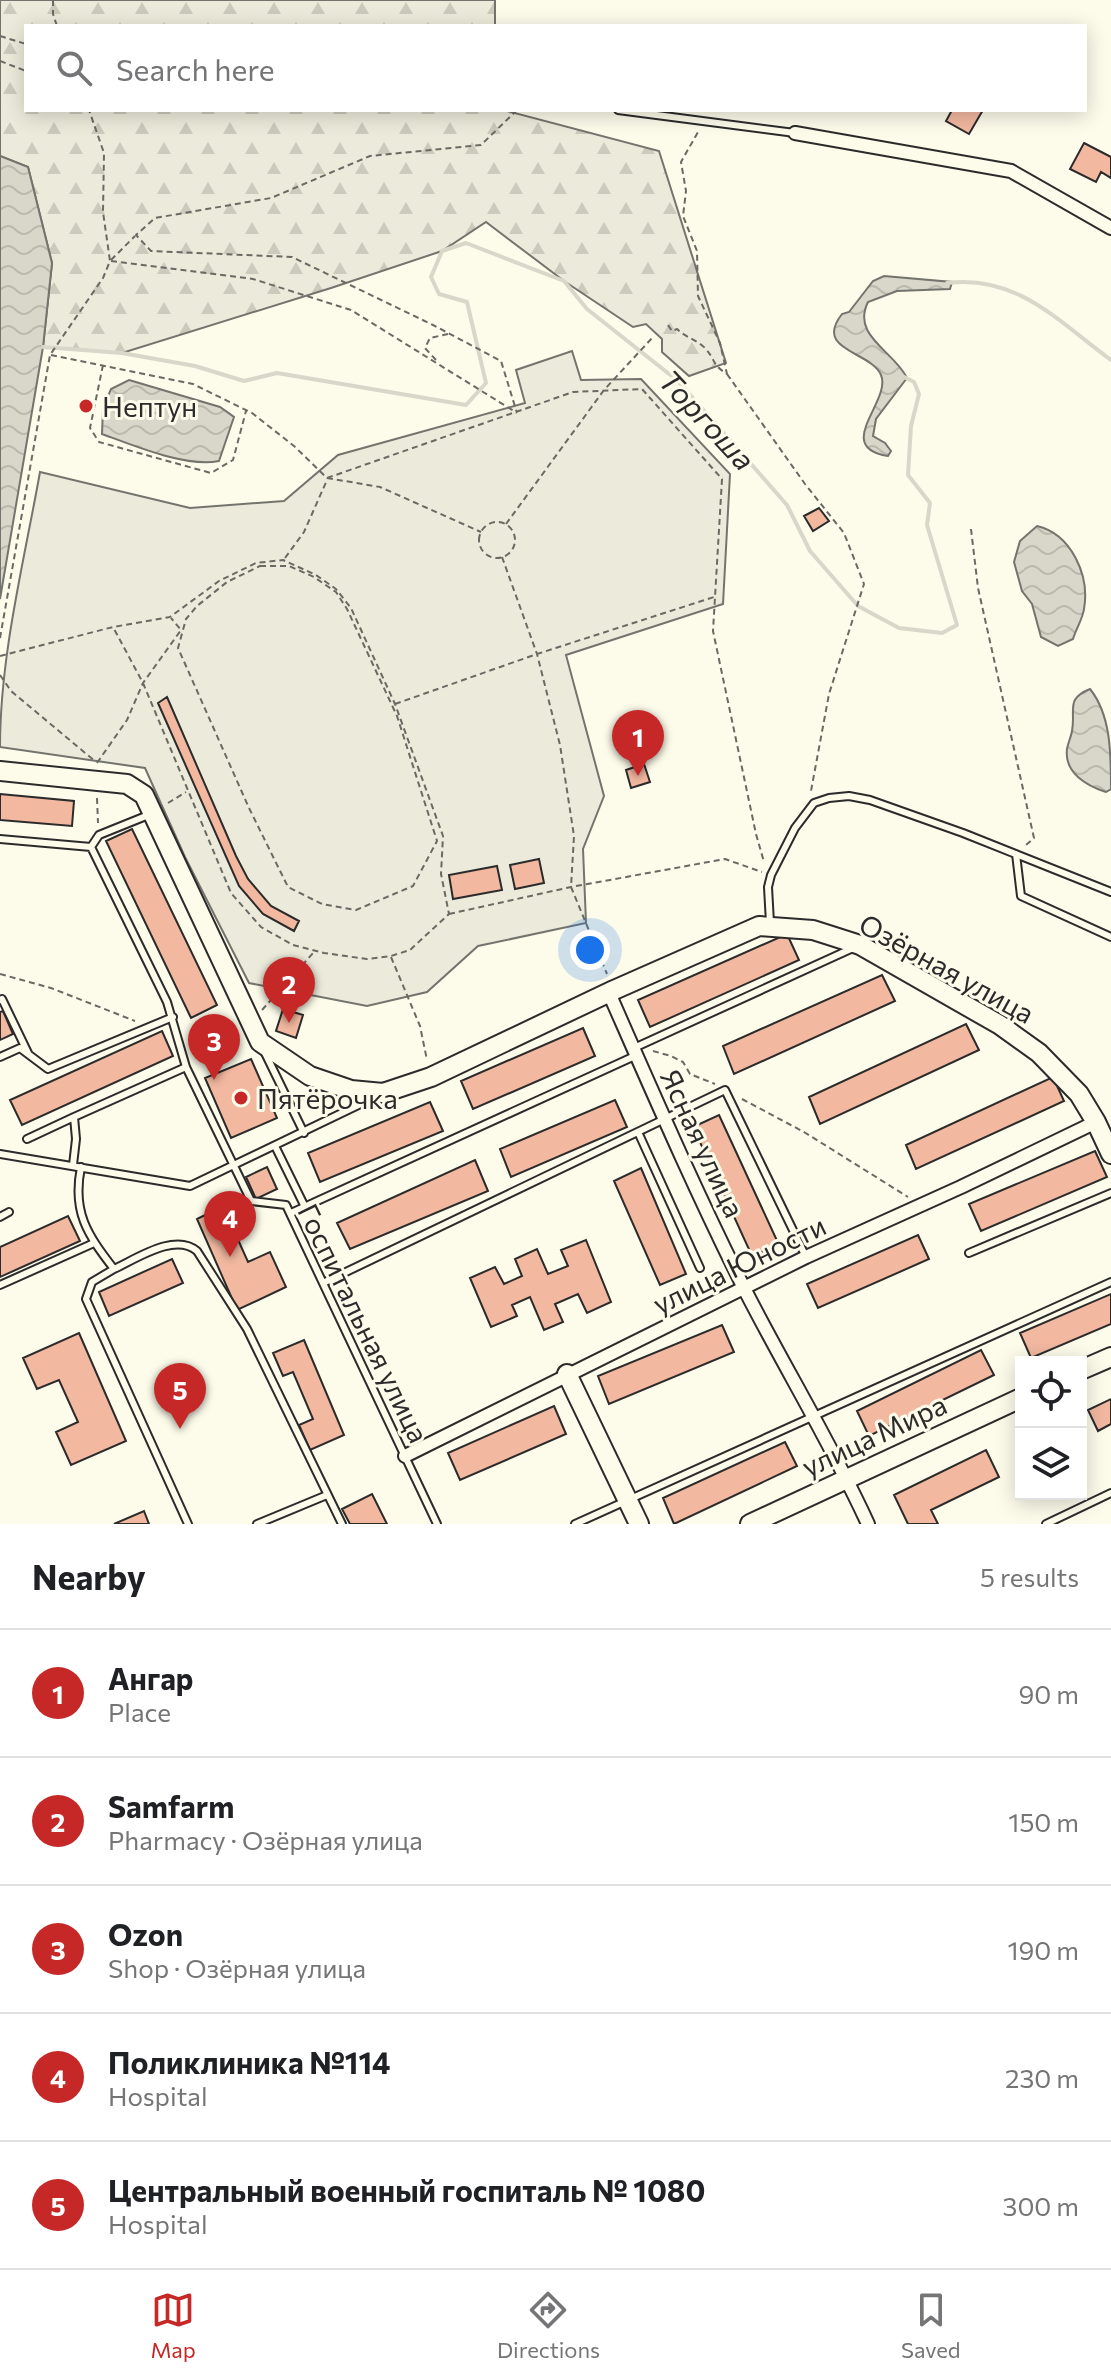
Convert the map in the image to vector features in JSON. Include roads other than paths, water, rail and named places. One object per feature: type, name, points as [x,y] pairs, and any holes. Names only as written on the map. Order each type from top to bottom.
[{"type":"street","points":[[795,133],[1011,171],[1111,228]]},
{"type":"street","points":[[0,771],[96,771],[144,795],[260,1042]]},
{"type":"street","name":"Озёрная улица","points":[[260,1042],[310,1076],[351,1090],[383,1093],[431,1077],[609,987],[759,926],[813,930],[860,945],[1000,1025],[1039,1053],[1079,1094],[1111,1154]]},
{"type":"street","name":"Ясная улица","points":[[609,987],[745,1289],[847,1478],[868,1524]]},
{"type":"street","name":"улица Юности","points":[[405,1456],[806,1257],[1096,1122]]},
{"type":"street","points":[[1087,1367],[1111,1357]]},
{"type":"street","points":[[567,1374],[639,1524]]},
{"type":"street","name":"улица Мира","points":[[750,1524],[1015,1401]]},
{"type":"lane","points":[[634,112],[795,133]]},
{"type":"lane","points":[[770,926],[771,875],[795,828],[814,803],[849,796],[870,800],[1111,892]]},
{"type":"lane","points":[[91,847],[99,835],[154,812]]},
{"type":"lane","points":[[0,839],[91,847]]},
{"type":"lane","points":[[91,847],[173,1017],[186,1067],[233,1166]]},
{"type":"lane","points":[[1016,854],[1021,896],[1111,937]]},
{"type":"lane","points":[[291,1213],[860,945]]},
{"type":"lane","points":[[0,1000],[28,1053]]},
{"type":"lane","points":[[0,1057],[20,1048],[48,1069],[173,1017]]},
{"type":"lane","points":[[260,1042],[304,1133]]},
{"type":"lane","points":[[27,1139],[186,1067]]},
{"type":"lane","points":[[323,1283],[725,1090],[806,1257]]},
{"type":"lane","points":[[0,1154],[190,1186],[383,1093]]},
{"type":"lane","points":[[74,1117],[77,1205],[94,1243],[114,1269]]},
{"type":"lane","points":[[638,1132],[700,1268]]},
{"type":"lane","points":[[275,1146],[305,1207]]},
{"type":"lane","name":"Госпитальная улица","points":[[233,1166],[251,1201],[286,1205],[291,1213],[437,1524]]},
{"type":"lane","points":[[969,1253],[1111,1193]]},
{"type":"lane","points":[[0,1217],[9,1212]]},
{"type":"lane","points":[[0,1285],[94,1243]]},
{"type":"lane","points":[[188,1524],[86,1299],[92,1282],[114,1269],[175,1244],[187,1243],[197,1251],[247,1329],[342,1524]]},
{"type":"lane","points":[[575,1524],[1111,1282]]},
{"type":"lane","points":[[1046,1524],[1111,1493]]},
{"type":"lane","points":[[257,1524],[327,1495]]},
{"type":"water","points":[[0,156],[28,167],[52,263],[43,347],[0,599]]},
{"type":"water","points":[[884,276],[952,282],[950,289],[897,291],[868,302],[864,314],[869,334],[907,378],[876,419],[873,436],[891,451],[888,456],[872,451],[865,443],[864,433],[879,397],[881,375],[834,336],[835,326],[842,314],[849,312],[873,281]]},
{"type":"water","points":[[129,380],[220,407],[234,417],[219,461],[176,458],[102,434],[103,409],[111,389]]},
{"type":"water","points":[[1037,526],[1049,530],[1068,547],[1076,558],[1084,583],[1083,612],[1073,639],[1058,646],[1041,637],[1032,604],[1022,591],[1014,562],[1020,541]]},
{"type":"water","points":[[1090,689],[1106,723],[1111,789],[1106,792],[1078,777],[1067,757],[1074,701]]},
{"type":"waterway","name":"Торгоша","points":[[43,347],[122,353],[195,366],[244,381],[277,373],[466,405],[486,383],[467,302],[439,294],[431,277],[442,251],[466,243],[564,281],[587,309],[678,381],[787,505],[810,551],[858,606],[899,628],[942,633],[957,625],[927,525],[930,503],[908,475],[911,426],[919,394],[914,382],[902,376]]},
{"type":"waterway","name":"Торгоша","points":[[947,283],[972,282],[1016,293],[1055,317],[1111,360]]},
{"type":"place","name":"Нептун","points":[[86,406]]},
{"type":"place","name":"Ангар","points":[[638,776]]},
{"type":"place","name":"Samfarm","points":[[289,1023]]},
{"type":"place","name":"Ozon","points":[[214,1080]]},
{"type":"place","name":"Пятёрочка","points":[[241,1098]]},
{"type":"place","name":"Поликлиника №114","points":[[230,1257]]},
{"type":"place","name":"Центральный военный госпиталь № 1080","points":[[180,1429]]}]
